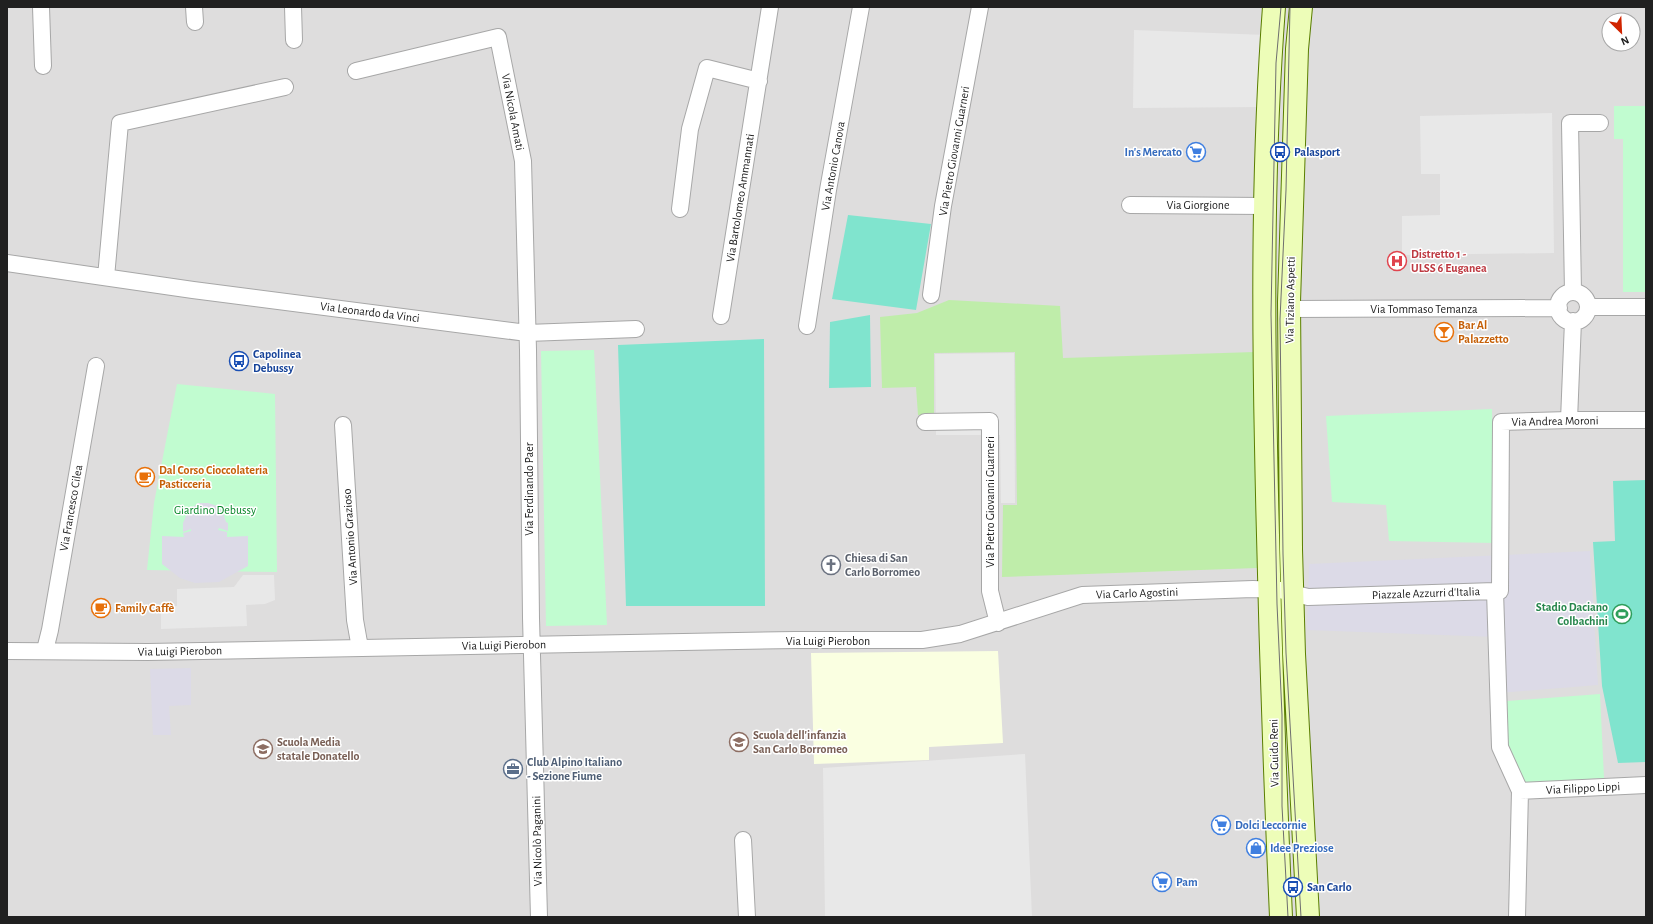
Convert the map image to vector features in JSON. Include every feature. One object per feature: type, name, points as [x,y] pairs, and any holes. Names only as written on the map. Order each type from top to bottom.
[{"type":"street","points":[[41,7],[43,66]]},
{"type":"street","points":[[293,7],[294,40]]},
{"type":"street","name":"Via Bartolomeo Ammannati","points":[[721,316],[770,7]]},
{"type":"street","name":"Via Antonio Canova","points":[[807,326],[828,190],[861,7]]},
{"type":"street","name":"Via Pietro Giovanni Guarneri","points":[[931,295],[943,206],[980,7]]},
{"type":"street","name":"Via Tiziano Aspetti","points":[[1274,7],[1267,107],[1263,302],[1280,591]]},
{"type":"street","name":"Via Tiziano Aspetti","points":[[1280,591],[1297,49],[1301,7]]},
{"type":"street","name":"Via Nicola Amati","points":[[356,71],[498,37],[523,162],[527,332]]},
{"type":"street","points":[[680,209],[690,129],[707,68],[759,80]]},
{"type":"street","points":[[106,277],[120,123],[285,87]]},
{"type":"street","points":[[1573,292],[1570,123],[1600,123]]},
{"type":"street","name":"Via Giorgione","points":[[1130,205],[1265,206]]},
{"type":"street","name":"Via Leonardo da Vinci","points":[[7,263],[527,332],[636,329]]},
{"type":"street","points":[[1573,292],[1582,295],[1585,298],[1588,307],[1585,316],[1578,321],[1573,321],[1565,319],[1559,308],[1559,303],[1564,295],[1573,292]]},
{"type":"street","points":[[1588,307],[1646,307]]},
{"type":"street","name":"Via Tommaso Temanza","points":[[1289,309],[1559,308]]},
{"type":"street","points":[[1570,420],[1573,321]]},
{"type":"street","name":"Via Ferdinando Paer","points":[[527,332],[532,645]]},
{"type":"street","name":"Via Francesco Cilea","points":[[44,650],[50,630],[96,366]]},
{"type":"street","name":"Via Andrea Moroni","points":[[1500,591],[1501,422],[1646,420]]},
{"type":"street","name":"Via Pietro Giovanni Guarneri","points":[[925,422],[990,421],[990,591],[998,623]]},
{"type":"street","name":"Via Antonio Grazioso","points":[[343,425],[355,620],[360,648]]},
{"type":"street","name":"Via Carlo Agostini","points":[[998,623],[1082,595],[1280,591]]},
{"type":"street","name":"Piazzale Azzurri d'Italia","points":[[1280,591],[1308,597],[1495,591],[1500,747],[1520,791]]},
{"type":"street","name":"Via Guido Reni","points":[[1280,591],[1275,792],[1281,917]]},
{"type":"street","name":"Via Guido Reni","points":[[1280,591],[1308,917]]},
{"type":"street","name":"Via Luigi Pierobon","points":[[7,651],[44,650],[148,652],[922,640],[960,634],[998,623]]},
{"type":"street","name":"Via Nicolò Paganini","points":[[532,645],[539,917]]},
{"type":"street","name":"Via Filippo Lippi","points":[[1520,791],[1646,785]]},
{"type":"street","points":[[1517,917],[1520,791]]},
{"type":"street","points":[[743,840],[747,917]]},
{"type":"shaded area","points":[[7,7],[1646,7],[1646,917],[7,917]]},
{"type":"shaded area","points":[[1134,30],[1266,35],[1261,107],[1133,108]]},
{"type":"shaded area","points":[[1552,113],[1554,253],[1402,255],[1402,216],[1440,215],[1440,174],[1421,174],[1420,116]]},
{"type":"shaded area","points":[[848,215],[931,224],[916,310],[832,299]]},
{"type":"shaded area","points":[[870,315],[871,387],[829,388],[830,322]]},
{"type":"shaded area","points":[[764,339],[765,606],[626,606],[618,345]]},
{"type":"shaded area","points":[[1014,353],[1015,503],[1001,503],[1000,435],[936,435],[935,354]]},
{"type":"shaded area","name":"Stadio Daciano Colbachini","points":[[1646,480],[1646,762],[1618,763],[1602,686],[1593,542],[1615,541],[1613,481]]},
{"type":"shaded area","points":[[198,503],[208,503],[217,506],[223,513],[226,522],[228,523],[228,531],[219,528],[218,530],[227,532],[227,537],[248,536],[248,566],[219,582],[195,583],[180,578],[162,564],[162,536],[184,537],[183,533],[191,531],[191,529],[183,532],[183,523],[188,511]]},
{"type":"shaded area","points":[[1590,551],[1598,685],[1499,693],[1496,637],[1307,630],[1309,564]]},
{"type":"shaded area","points":[[243,575],[274,575],[275,600],[265,604],[246,605],[247,626],[161,629],[161,607],[177,606],[177,589],[234,587]]},
{"type":"shaded area","points":[[998,651],[1003,743],[929,747],[929,760],[814,764],[811,653]]},
{"type":"shaded area","points":[[191,668],[191,705],[169,706],[171,735],[153,735],[150,669]]},
{"type":"shaded area","points":[[1025,754],[1032,917],[825,917],[823,768]]},
{"type":"green space","points":[[1614,106],[1646,106],[1646,292],[1623,292],[1623,139],[1614,139]]},
{"type":"green space","points":[[949,300],[1060,306],[1063,358],[1255,352],[1257,568],[1002,577],[1003,505],[1017,505],[1015,352],[934,353],[934,415],[918,415],[916,387],[882,388],[880,317],[917,313]]},
{"type":"green space","points":[[594,350],[607,625],[546,626],[541,351]]},
{"type":"green space","name":"Giardino Debussy","points":[[177,384],[275,394],[277,572],[147,570],[154,503]]},
{"type":"green space","points":[[1492,409],[1495,543],[1389,541],[1386,505],[1332,502],[1326,416]]},
{"type":"green space","points":[[1600,694],[1604,778],[1524,783],[1508,748],[1507,701]]},
{"type":"tram line","points":[[1281,7],[1276,63],[1271,314],[1277,604],[1282,715],[1282,806],[1288,917]]},
{"type":"tram line","points":[[1290,7],[1286,190],[1280,319],[1283,554],[1286,653],[1301,917]]},
{"type":"place","name":"In's Mercato","points":[[1196,152]]},
{"type":"place","name":"Palasport","points":[[1280,152]]},
{"type":"place","name":"Distretto 1 - ULSS 6 Euganea","points":[[1397,261]]},
{"type":"place","name":"Bar Al Palazzetto","points":[[1444,332]]},
{"type":"place","name":"Capolinea Debussy","points":[[239,361]]},
{"type":"place","name":"Dal Corso Cioccolateria Pasticceria","points":[[145,477]]},
{"type":"place","name":"Chiesa di San Carlo Borromeo","points":[[831,565]]},
{"type":"place","name":"Family Caffè","points":[[101,608]]},
{"type":"place","name":"Stadio Daciano Colbachini","points":[[1622,614]]},
{"type":"place","name":"Scuola dell'infanzia San Carlo Borromeo","points":[[739,742]]},
{"type":"place","name":"Scuola Media statale Donatello","points":[[263,749]]},
{"type":"place","name":"Club Alpino Italiano - Sezione Fiume","points":[[513,769]]},
{"type":"place","name":"Dolci Leccornie","points":[[1221,825]]},
{"type":"place","name":"Idee Preziose","points":[[1256,848]]},
{"type":"place","name":"Pam","points":[[1162,882]]},
{"type":"place","name":"San Carlo","points":[[1293,887]]}]
